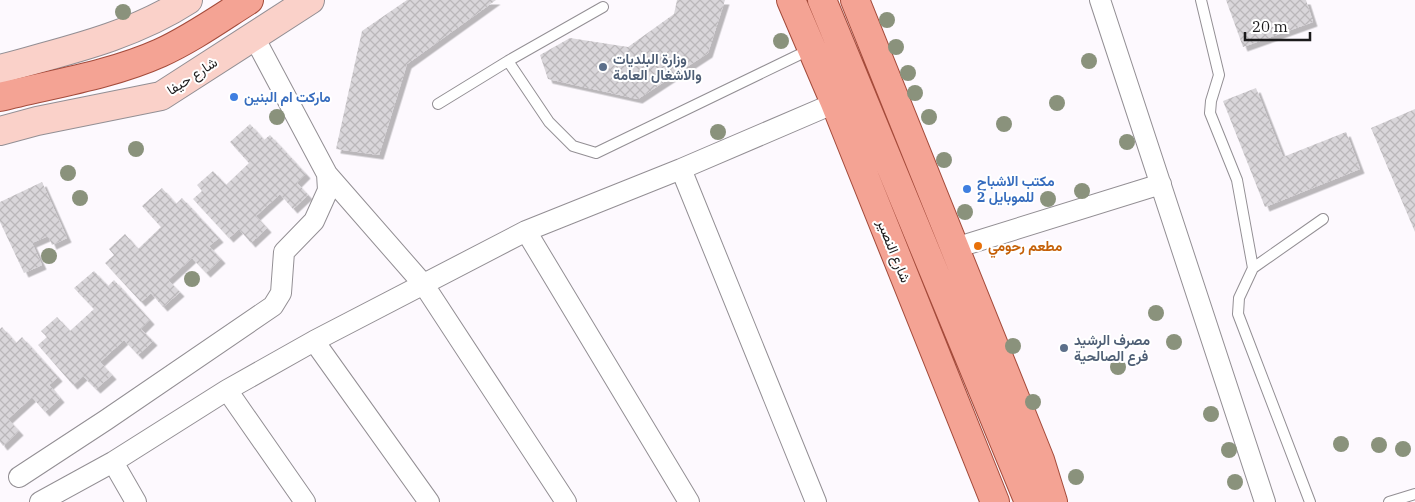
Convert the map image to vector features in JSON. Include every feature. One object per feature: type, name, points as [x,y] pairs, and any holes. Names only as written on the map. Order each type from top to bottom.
[{"type":"main road","points":[[0,69],[120,34],[167,14],[188,0]]},
{"type":"main road","points":[[0,97],[117,69],[158,54],[187,40],[249,0]]},
{"type":"main road","name":"شارع حيفا","points":[[0,130],[161,96],[310,0]]},
{"type":"main road","name":"شارع النصیر","points":[[791,0],[812,49],[828,105],[995,502]]},
{"type":"main road","points":[[822,0],[1024,490]]},
{"type":"main road","points":[[855,0],[1040,460],[1053,502]]},
{"type":"street","points":[[1100,0],[1265,502]]},
{"type":"street","points":[[254,37],[327,174],[424,285],[566,502]]},
{"type":"street","points":[[40,502],[113,462],[227,390],[314,342],[526,231],[681,168],[828,105]]},
{"type":"street","points":[[681,168],[816,502]]},
{"type":"street","points":[[19,477],[273,306],[281,293],[284,252],[314,221],[328,190],[327,174]]},
{"type":"street","points":[[955,248],[1161,184]]},
{"type":"street","points":[[526,231],[689,502]]},
{"type":"street","points":[[314,342],[429,502]]},
{"type":"street","points":[[227,390],[305,502]]},
{"type":"street","points":[[113,462],[136,502]]},
{"type":"lane","points":[[1201,0],[1219,75],[1211,101],[1210,113],[1237,180],[1253,268]]},
{"type":"lane","points":[[438,104],[508,61],[603,7]]},
{"type":"lane","points":[[508,61],[549,122],[573,146],[596,153],[812,49]]},
{"type":"lane","points":[[1310,502],[1238,314],[1239,298],[1253,268],[1323,219]]},
{"type":"lane","points":[[1389,502],[1415,494]]},
{"type":"building","points":[[407,0],[496,0],[407,64],[379,155],[336,149],[362,31]]},
{"type":"building","points":[[677,0],[725,0],[708,53],[638,99],[548,79],[540,55],[570,38],[628,47],[674,14]]},
{"type":"building","points":[[1226,0],[1306,0],[1313,22],[1243,47]]},
{"type":"building","points":[[1256,88],[1283,157],[1346,132],[1360,169],[1265,207],[1223,101]]},
{"type":"building","points":[[1415,109],[1415,232],[1371,128]]},
{"type":"building","points":[[250,124],[264,140],[270,135],[306,174],[297,183],[308,195],[293,209],[280,194],[256,216],[267,228],[251,243],[239,229],[229,238],[193,199],[202,191],[197,185],[213,171],[226,185],[249,163],[230,142]]},
{"type":"building","points":[[42,182],[67,238],[52,245],[48,236],[32,243],[42,265],[24,273],[0,222],[0,202]]},
{"type":"building","points":[[162,188],[176,204],[182,198],[219,238],[209,246],[221,259],[206,273],[192,258],[168,280],[180,292],[163,307],[151,293],[141,302],[105,263],[114,255],[109,249],[125,234],[138,249],[161,227],[142,206]]},
{"type":"building","points":[[94,271],[108,286],[114,280],[150,320],[141,329],[153,341],[138,355],[124,340],[100,362],[112,375],[96,389],[83,376],[73,385],[38,345],[47,337],[41,331],[57,317],[70,331],[94,309],[74,288]]},
{"type":"building","points":[[2,327],[16,343],[22,337],[58,377],[49,385],[60,398],[45,412],[32,397],[8,419],[19,431],[3,446],[0,442],[0,329]]},
{"type":"place","name":"وزارة البلديات والاشغال العامة","points":[[603,67]]},
{"type":"place","name":"ماركت ام البنين","points":[[234,97]]},
{"type":"place","name":"مكتب الاشباح 2 للموبايل","points":[[967,189]]},
{"type":"place","name":"مطعم رحومي","points":[[978,246]]},
{"type":"place","name":"مصرف الرشيد فرع الصالحية","points":[[1064,348]]}]
